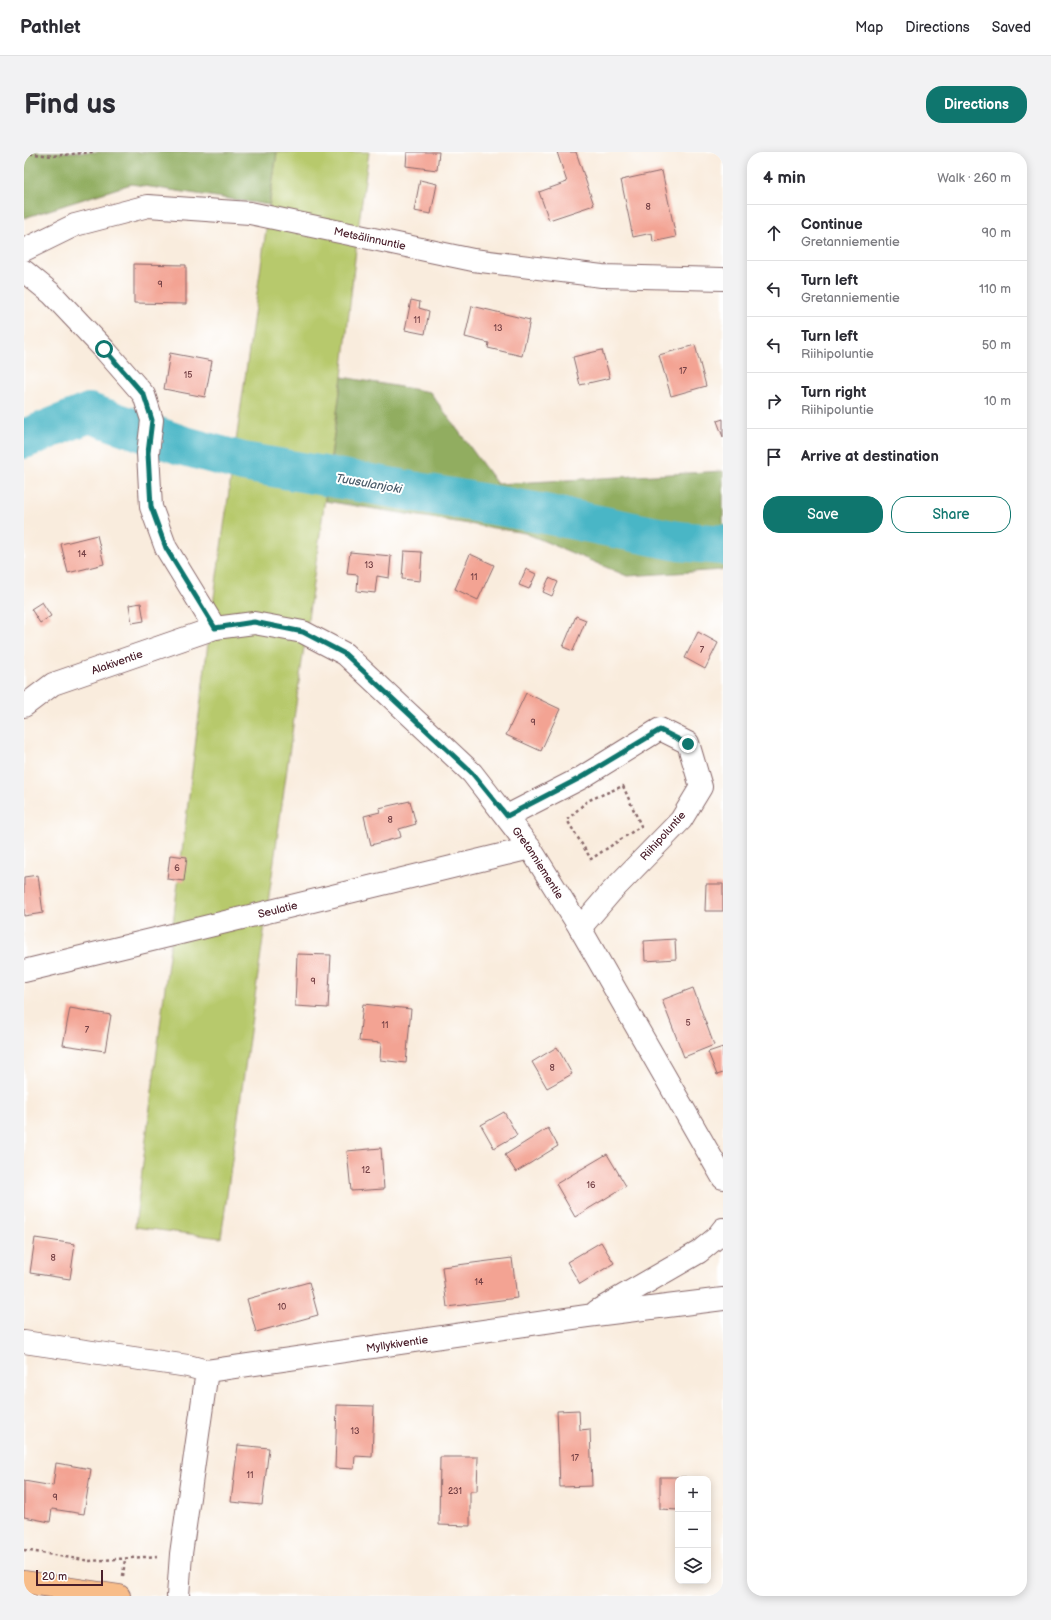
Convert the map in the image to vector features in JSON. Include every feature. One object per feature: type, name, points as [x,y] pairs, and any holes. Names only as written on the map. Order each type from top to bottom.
[{"type":"main road","points":[[24,1582],[120,1596]]},
{"type":"street","name":"Metsälinnuntie","points":[[24,250],[75,226],[148,206],[250,213],[481,261],[602,276],[723,279]]},
{"type":"street","points":[[24,272],[52,294],[144,395],[152,420],[148,453],[151,507],[163,541],[215,628]]},
{"type":"street","name":"Gretanniementie","points":[[215,628],[254,622],[303,632],[345,654],[472,773],[507,816],[530,848],[580,928],[723,1178]]},
{"type":"street","name":"Alakiventie","points":[[24,706],[53,684],[215,628]]},
{"type":"street","name":"Riihipoluntie","points":[[507,816],[580,778],[660,730],[688,744],[701,787],[681,820],[611,892],[580,928]]},
{"type":"street","name":"Seulatie","points":[[24,971],[530,848]]},
{"type":"street","name":"Myllykiventie","points":[[587,1316],[699,1252],[716,1238],[723,1229]]},
{"type":"street","name":"Myllykiventie","points":[[24,1342],[188,1366],[207,1371],[587,1316],[723,1299]]},
{"type":"street","points":[[178,1596],[181,1554],[207,1371]]},
{"type":"path","points":[[24,153],[54,156],[93,152]]},
{"type":"path","points":[[623,786],[641,826],[591,859],[567,820],[587,801],[623,786]]},
{"type":"path","points":[[24,1550],[90,1561],[181,1554]]},
{"type":"green space","points":[[24,152],[277,152],[269,205],[131,184],[24,218]]},
{"type":"green space","points":[[277,152],[369,152],[359,222],[342,377],[221,1238],[135,1227],[212,611]]},
{"type":"green space","points":[[342,377],[430,392],[497,484],[723,471],[723,570],[627,576],[525,533],[325,501]]},
{"type":"building","points":[[407,152],[439,152],[437,170],[406,166]]},
{"type":"building","points":[[557,152],[576,152],[594,205],[549,220],[539,192],[567,182]]},
{"type":"building","points":[[662,171],[676,237],[653,242],[652,233],[633,237],[621,180]]},
{"type":"building","points":[[420,180],[437,184],[431,214],[414,211]]},
{"type":"building","points":[[134,264],[186,265],[186,304],[134,303]]},
{"type":"building","points":[[411,300],[420,302],[419,308],[429,311],[425,334],[405,330]]},
{"type":"building","points":[[472,306],[530,320],[522,356],[488,348],[489,343],[465,337]]},
{"type":"building","points":[[695,345],[706,386],[671,396],[659,355]]},
{"type":"building","points":[[602,350],[610,378],[580,385],[573,357]]},
{"type":"building","points":[[170,353],[212,361],[205,397],[164,389]]},
{"type":"building","points":[[723,419],[723,437],[717,421]]},
{"type":"building","points":[[97,535],[104,564],[68,573],[61,544]]},
{"type":"building","points":[[404,551],[422,552],[420,581],[402,579]]},
{"type":"building","points":[[350,552],[391,556],[389,578],[377,576],[375,593],[357,591],[358,575],[347,574]]},
{"type":"building","points":[[470,554],[494,565],[478,600],[455,589]]},
{"type":"building","points":[[526,569],[536,574],[529,589],[519,585]]},
{"type":"building","points":[[549,578],[558,582],[552,596],[543,592]]},
{"type":"building","points":[[42,602],[51,616],[40,623],[31,609]]},
{"type":"building","points":[[141,603],[144,621],[132,623],[129,605]]},
{"type":"building","points":[[576,616],[586,620],[573,651],[563,647]]},
{"type":"building","points":[[698,632],[718,643],[705,669],[685,658]]},
{"type":"building","points":[[526,693],[560,709],[541,751],[506,735]]},
{"type":"building","points":[[410,801],[416,824],[399,829],[401,837],[371,845],[364,816],[380,812],[379,808]]},
{"type":"building","points":[[170,855],[187,857],[184,881],[167,879]]},
{"type":"building","points":[[38,875],[43,913],[24,916],[24,877]]},
{"type":"building","points":[[706,884],[723,884],[723,911],[705,911]]},
{"type":"building","points":[[675,939],[676,959],[645,961],[644,941]]},
{"type":"building","points":[[297,954],[331,955],[328,1008],[295,1006]]},
{"type":"building","points":[[693,988],[714,1045],[684,1057],[662,1000]]},
{"type":"building","points":[[363,1004],[411,1009],[406,1063],[380,1060],[381,1043],[359,1041]]},
{"type":"building","points":[[70,1008],[111,1015],[105,1051],[63,1045]]},
{"type":"building","points":[[557,1047],[572,1074],[547,1088],[532,1062]]},
{"type":"building","points":[[723,1047],[723,1073],[717,1075],[708,1052]]},
{"type":"building","points":[[504,1112],[517,1135],[494,1148],[481,1125]]},
{"type":"building","points":[[548,1128],[558,1146],[516,1172],[505,1155]]},
{"type":"building","points":[[381,1148],[384,1189],[351,1191],[347,1151]]},
{"type":"building","points":[[607,1154],[626,1186],[575,1217],[556,1184]]},
{"type":"building","points":[[35,1238],[75,1244],[70,1279],[30,1273]]},
{"type":"building","points":[[601,1242],[614,1263],[580,1284],[567,1262]]},
{"type":"building","points":[[512,1258],[517,1298],[447,1307],[442,1267]]},
{"type":"building","points":[[309,1282],[318,1315],[256,1332],[247,1299]]},
{"type":"building","points":[[337,1405],[374,1406],[372,1457],[355,1456],[354,1469],[335,1468]]},
{"type":"building","points":[[579,1410],[580,1430],[590,1429],[592,1486],[560,1487],[557,1411]]},
{"type":"building","points":[[238,1445],[269,1448],[262,1505],[231,1502]]},
{"type":"building","points":[[440,1457],[478,1457],[477,1491],[470,1491],[470,1526],[439,1525]]},
{"type":"building","points":[[56,1463],[91,1469],[84,1514],[52,1509],[50,1522],[24,1517],[24,1481],[53,1486]]},
{"type":"building","points":[[660,1477],[675,1477],[675,1510],[660,1509]]},
{"type":"waterway","name":"Tuusulanjoki","points":[[24,439],[89,413],[181,445],[243,462],[540,513],[678,541],[723,545]]},
{"type":"route","points":[[104,349],[144,395],[152,420],[148,453],[151,507],[166,548],[215,628],[254,622],[303,632],[345,654],[472,773],[507,816],[580,778],[660,730],[688,744]]}]
